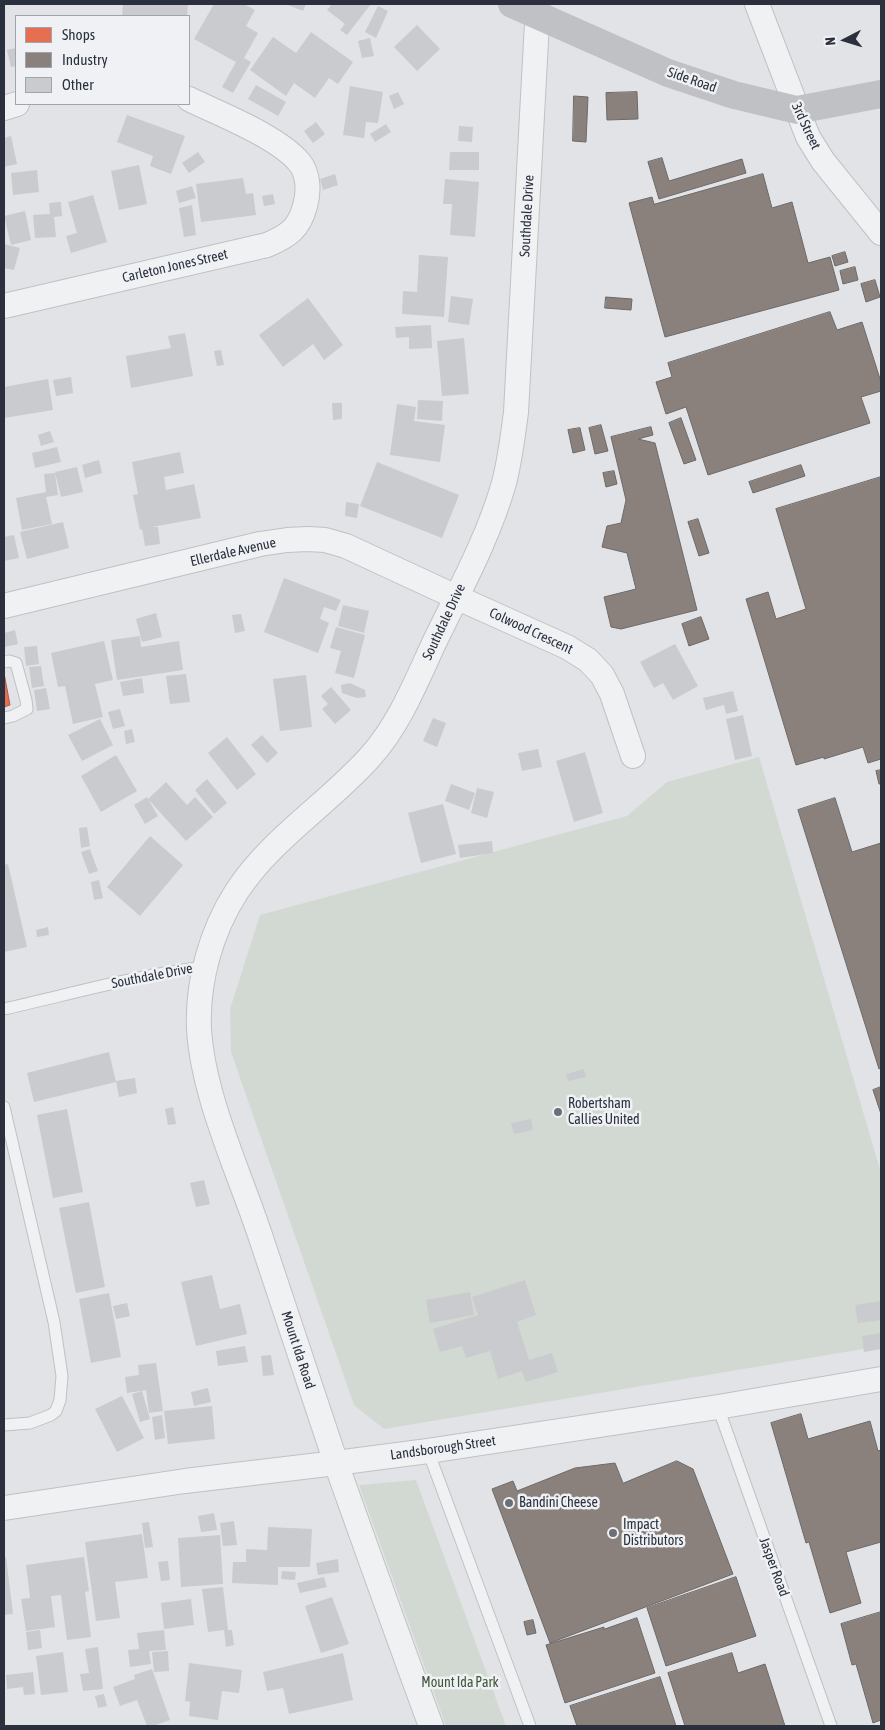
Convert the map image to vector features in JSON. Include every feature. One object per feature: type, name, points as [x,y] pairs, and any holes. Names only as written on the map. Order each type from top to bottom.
[{"type":"street","name":"Side Road","points":[[512,4],[538,10],[668,73],[734,95],[797,110],[881,94]]},
{"type":"street","name":"3rd Street","points":[[757,4],[808,137],[823,161],[881,233]]},
{"type":"street","name":"Southdale Drive","points":[[205,967],[214,938],[228,907],[253,870],[280,841],[369,759],[385,739],[456,597],[496,508],[509,465],[512,443],[520,340],[538,10]]},
{"type":"street","name":"Carleton Jones Street","points":[[4,306],[267,245],[283,238],[294,229],[303,214],[308,198],[308,183],[304,170],[298,162],[285,150],[258,132],[190,99]]},
{"type":"street","name":"Ellerdale Avenue","points":[[4,606],[260,544],[308,539],[325,540],[346,546],[456,597]]},
{"type":"street","name":"Colwood Crescent","points":[[456,597],[567,646],[588,660],[602,675],[612,694],[633,756]]},
{"type":"street","name":"Mount Ida Road","points":[[205,967],[200,998],[200,1031],[203,1060],[211,1092],[336,1464],[431,1726]]},
{"type":"street","name":"Landsborough Street","points":[[4,1508],[185,1481],[336,1464],[428,1451],[718,1407],[881,1379]]},
{"type":"lane","points":[[4,662],[16,663],[26,700],[26,709],[13,716],[4,718]]},
{"type":"lane","name":"Southdale Drive","points":[[4,1009],[174,970],[205,967]]},
{"type":"lane","points":[[4,1107],[54,1322],[62,1376],[60,1400],[56,1411],[52,1415],[30,1423],[4,1425]]},
{"type":"lane","name":"Jasper Road","points":[[718,1407],[830,1726]]},
{"type":"lane","points":[[428,1451],[530,1726]]},
{"type":"green space","name":"Robertsham Callies United","points":[[759,757],[881,1173],[881,1346],[384,1429],[354,1405],[231,1052],[230,1009],[260,915],[627,816],[667,782]]},
{"type":"green space","name":"Mount Ida Park","points":[[416,1480],[506,1726],[446,1726],[359,1485]]},
{"type":"building: Shops","points":[[4,673],[10,705],[4,707]]},
{"type":"building: Industry","points":[[637,92],[638,119],[607,120],[606,93]]},
{"type":"building: Industry","points":[[574,96],[588,97],[586,142],[573,141]]},
{"type":"building: Industry","points":[[662,158],[669,181],[742,159],[746,173],[659,199],[648,162]]},
{"type":"building: Industry","points":[[763,174],[772,208],[792,202],[808,263],[830,257],[839,290],[665,337],[629,203],[652,197],[654,204]]},
{"type":"building: Industry","points":[[845,252],[848,262],[835,266],[832,256]]},
{"type":"building: Industry","points":[[855,267],[858,280],[843,284],[840,271]]},
{"type":"building: Industry","points":[[875,280],[880,297],[866,302],[861,284]]},
{"type":"building: Industry","points":[[606,297],[632,299],[631,310],[605,308]]},
{"type":"building: Industry","points":[[830,312],[837,330],[862,322],[881,382],[881,391],[861,397],[870,423],[708,475],[686,407],[666,414],[656,382],[672,377],[668,363]]},
{"type":"building: Industry","points":[[681,418],[696,460],[684,464],[669,423]]},
{"type":"building: Industry","points":[[601,425],[608,451],[595,454],[589,428]]},
{"type":"building: Industry","points":[[651,427],[653,435],[638,439],[655,443],[697,610],[621,629],[611,627],[604,597],[636,589],[627,553],[602,547],[607,526],[621,523],[626,500],[611,437]]},
{"type":"building: Industry","points":[[580,428],[585,450],[573,453],[568,430]]},
{"type":"building: Industry","points":[[801,465],[805,476],[753,493],[749,482]]},
{"type":"building: Industry","points":[[614,471],[617,484],[606,487],[603,473]]},
{"type":"building: Industry","points":[[881,477],[881,759],[868,763],[863,747],[796,765],[746,599],[768,592],[776,619],[806,609],[776,509]]},
{"type":"building: Industry","points":[[698,519],[709,553],[699,556],[688,522]]},
{"type":"building: Industry","points":[[701,617],[709,639],[689,646],[682,624]]},
{"type":"building: Industry","points":[[881,770],[881,784],[879,784],[876,771]]},
{"type":"building: Industry","points":[[835,798],[852,852],[881,843],[881,1068],[879,1069],[798,810]]},
{"type":"building: Industry","points":[[881,1087],[881,1114],[873,1090]]},
{"type":"building: Industry","points":[[801,1414],[808,1439],[870,1421],[878,1451],[881,1450],[881,1542],[846,1552],[861,1603],[830,1613],[809,1542],[806,1543],[771,1423]]},
{"type":"building: Industry","name":"Impact Distributors","points":[[677,1461],[693,1469],[733,1574],[550,1643],[492,1489],[513,1481],[517,1491],[575,1468],[615,1463],[623,1483]]},
{"type":"building: Industry","points":[[736,1577],[756,1636],[666,1666],[647,1608]]},
{"type":"building: Industry","points":[[881,1612],[881,1720],[873,1723],[856,1664],[852,1665],[841,1624]]},
{"type":"building: Industry","points":[[637,1618],[655,1673],[565,1703],[546,1645]]},
{"type":"building: Industry","points":[[533,1620],[536,1633],[527,1635],[524,1622]]},
{"type":"building: Industry","points":[[732,1653],[738,1673],[765,1664],[785,1726],[685,1726],[668,1673]]},
{"type":"building: Industry","points":[[660,1677],[676,1726],[577,1726],[570,1706]]},
{"type":"building: Other","points":[[123,4],[188,4],[187,15],[122,15]]},
{"type":"building: Other","points":[[214,4],[244,4],[255,10],[246,26],[258,33],[244,58],[251,62],[233,93],[222,87],[236,62],[194,39]]},
{"type":"building: Other","points":[[288,4],[306,4],[303,11]]},
{"type":"building: Other","points":[[332,4],[371,4],[347,35],[340,30],[345,24],[327,10]]},
{"type":"building: Other","points":[[378,6],[388,11],[376,38],[365,32]]},
{"type":"building: Other","points":[[417,25],[440,49],[417,71],[394,47]]},
{"type":"building: Other","points":[[311,32],[353,62],[338,84],[329,78],[315,98],[294,83],[286,96],[250,70],[273,37],[296,53]]},
{"type":"building: Other","points":[[370,38],[374,56],[362,58],[358,41]]},
{"type":"building: Other","points":[[15,48],[15,66],[11,67],[7,50]]},
{"type":"building: Other","points":[[256,85],[286,102],[278,116],[248,99]]},
{"type":"building: Other","points":[[350,86],[383,92],[378,123],[366,122],[364,138],[343,135]]},
{"type":"building: Other","points":[[398,92],[404,104],[394,109],[389,96]]},
{"type":"building: Other","points":[[127,115],[185,136],[171,174],[150,166],[153,156],[117,142]]},
{"type":"building: Other","points":[[316,122],[325,134],[313,143],[304,131]]},
{"type":"building: Other","points":[[386,124],[391,132],[375,142],[370,134]]},
{"type":"building: Other","points":[[459,126],[473,127],[472,142],[458,141]]},
{"type":"building: Other","points":[[11,136],[17,164],[4,167],[4,138]]},
{"type":"building: Other","points":[[198,152],[205,162],[189,173],[182,163]]},
{"type":"building: Other","points":[[450,152],[479,152],[479,170],[449,170]]},
{"type":"building: Other","points":[[139,165],[147,204],[119,210],[111,171]]},
{"type":"building: Other","points":[[37,170],[39,192],[13,195],[11,173]]},
{"type":"building: Other","points":[[335,174],[338,185],[323,190],[320,179]]},
{"type":"building: Other","points":[[243,178],[246,194],[253,193],[256,215],[201,222],[196,184]]},
{"type":"building: Other","points":[[445,179],[479,182],[475,237],[450,235],[452,204],[443,204]]},
{"type":"building: Other","points":[[192,186],[196,198],[179,203],[176,191]]},
{"type":"building: Other","points":[[273,194],[275,204],[264,206],[262,196]]},
{"type":"building: Other","points":[[93,195],[107,242],[71,253],[66,236],[77,233],[68,202]]},
{"type":"building: Other","points":[[61,202],[62,216],[54,217],[56,237],[35,238],[33,215],[50,214],[49,203]]},
{"type":"building: Other","points":[[192,205],[196,235],[184,237],[179,208]]},
{"type":"building: Other","points":[[25,211],[31,240],[11,245],[4,216]]},
{"type":"building: Other","points":[[4,244],[20,248],[14,270],[4,268]]},
{"type":"building: Other","points":[[419,255],[448,257],[444,317],[402,314],[403,291],[417,292]]},
{"type":"building: Other","points":[[451,296],[473,299],[469,325],[448,322]]},
{"type":"building: Other","points":[[308,298],[343,345],[324,360],[313,344],[283,367],[259,335]]},
{"type":"building: Other","points":[[431,325],[432,348],[409,349],[409,337],[396,338],[395,327]]},
{"type":"building: Other","points":[[185,333],[193,376],[131,388],[126,356],[171,348],[168,336]]},
{"type":"building: Other","points":[[464,338],[469,394],[442,396],[437,341]]},
{"type":"building: Other","points":[[221,350],[224,365],[217,366],[214,351]]},
{"type":"building: Other","points":[[71,377],[73,393],[56,396],[53,380]]},
{"type":"building: Other","points":[[48,379],[53,410],[4,418],[4,387]]},
{"type":"building: Other","points":[[418,400],[443,401],[442,421],[417,419]]},
{"type":"building: Other","points":[[332,403],[342,403],[342,419],[333,420]]},
{"type":"building: Other","points":[[397,404],[416,407],[414,421],[445,425],[440,462],[390,455]]},
{"type":"building: Other","points":[[50,431],[54,442],[41,446],[38,435]]},
{"type":"building: Other","points":[[57,447],[61,462],[35,468],[32,453]]},
{"type":"building: Other","points":[[180,452],[184,473],[164,477],[166,490],[194,484],[201,518],[152,527],[158,527],[160,544],[145,546],[133,495],[138,494],[132,462]]},
{"type":"building: Other","points":[[99,460],[102,473],[85,478],[82,465]]},
{"type":"building: Other","points":[[377,462],[459,495],[442,538],[360,506]]},
{"type":"building: Other","points":[[77,467],[83,492],[61,497],[55,472]]},
{"type":"building: Other","points":[[55,473],[58,495],[46,497],[52,524],[22,530],[16,498],[46,492],[44,474]]},
{"type":"building: Other","points":[[346,502],[359,504],[357,518],[345,516]]},
{"type":"building: Other","points":[[63,522],[69,548],[27,559],[20,532]]},
{"type":"building: Other","points":[[14,535],[19,558],[4,561],[4,537]]},
{"type":"building: Other","points":[[284,578],[341,600],[336,611],[324,607],[320,619],[329,623],[318,653],[264,632]]},
{"type":"building: Other","points":[[343,605],[369,611],[364,633],[338,626]]},
{"type":"building: Other","points":[[156,613],[162,637],[142,642],[136,619]]},
{"type":"building: Other","points":[[241,614],[245,631],[235,633],[232,615]]},
{"type":"building: Other","points":[[336,627],[365,635],[354,678],[335,673],[341,651],[330,648]]},
{"type":"building: Other","points":[[15,630],[18,644],[4,647],[4,633]]},
{"type":"building: Other","points":[[140,636],[141,647],[179,641],[183,670],[117,680],[111,640]]},
{"type":"building: Other","points":[[104,641],[113,680],[95,684],[103,717],[73,724],[65,686],[58,687],[51,653]]},
{"type":"building: Other","points":[[675,644],[698,686],[673,700],[663,683],[654,688],[640,662]]},
{"type":"building: Other","points":[[37,646],[39,664],[26,666],[24,647]]},
{"type":"building: Other","points":[[41,666],[44,686],[32,688],[29,667]]},
{"type":"building: Other","points":[[186,674],[190,702],[170,704],[166,676]]},
{"type":"building: Other","points":[[306,675],[312,727],[280,731],[273,679]]},
{"type":"building: Other","points":[[142,678],[144,693],[123,696],[120,682]]},
{"type":"building: Other","points":[[350,683],[365,690],[366,697],[357,698],[342,693],[341,685]]},
{"type":"building: Other","points":[[331,687],[351,710],[335,724],[322,709],[328,704],[321,696]]},
{"type":"building: Other","points":[[46,688],[50,709],[37,711],[34,690]]},
{"type":"building: Other","points":[[733,691],[738,711],[726,714],[724,705],[706,710],[703,698]]},
{"type":"building: Other","points":[[120,709],[125,726],[113,729],[108,712]]},
{"type":"building: Other","points":[[743,715],[752,756],[735,760],[726,719]]},
{"type":"building: Other","points":[[433,718],[446,723],[437,747],[423,741]]},
{"type":"building: Other","points":[[100,719],[113,745],[82,761],[68,735]]},
{"type":"building: Other","points":[[132,729],[135,742],[126,744],[124,731]]},
{"type":"building: Other","points":[[262,735],[278,753],[267,763],[251,745]]},
{"type":"building: Other","points":[[227,737],[256,774],[237,790],[208,753]]},
{"type":"building: Other","points":[[538,749],[542,767],[522,771],[518,753]]},
{"type":"building: Other","points":[[585,752],[603,813],[574,822],[556,761]]},
{"type":"building: Other","points":[[116,755],[137,791],[101,812],[81,776]]},
{"type":"building: Other","points":[[207,779],[227,803],[214,814],[195,790]]},
{"type":"building: Other","points":[[166,782],[187,805],[195,797],[213,817],[186,841],[148,799]]},
{"type":"building: Other","points":[[451,784],[475,793],[469,810],[445,801]]},
{"type":"building: Other","points":[[477,788],[494,792],[487,818],[471,813]]},
{"type":"building: Other","points":[[147,797],[158,816],[145,824],[134,805]]},
{"type":"building: Other","points":[[443,804],[456,854],[421,863],[408,813]]},
{"type":"building: Other","points":[[87,827],[90,846],[81,848],[79,828]]},
{"type":"building: Other","points":[[150,836],[183,865],[140,916],[107,887]]},
{"type":"building: Other","points":[[492,841],[493,853],[460,858],[458,845]]},
{"type":"building: Other","points":[[90,849],[98,871],[89,874],[81,852]]},
{"type":"building: Other","points":[[8,864],[27,947],[4,952],[4,865]]},
{"type":"building: Other","points":[[99,880],[103,898],[94,900],[91,882]]},
{"type":"building: Other","points":[[48,927],[49,935],[37,937],[36,930]]},
{"type":"building: Other","points":[[109,1052],[116,1082],[34,1102],[27,1073]]},
{"type":"building: Other","points":[[584,1069],[586,1077],[568,1081],[566,1074]]},
{"type":"building: Other","points":[[135,1078],[137,1093],[119,1097],[116,1081]]},
{"type":"building: Other","points":[[173,1107],[176,1124],[168,1125],[165,1109]]},
{"type":"building: Other","points":[[67,1109],[83,1192],[53,1198],[37,1115]]},
{"type":"building: Other","points":[[531,1119],[533,1130],[514,1134],[511,1123]]},
{"type":"building: Other","points":[[204,1180],[210,1204],[196,1207],[190,1183]]},
{"type":"building: Other","points":[[89,1202],[105,1287],[76,1293],[59,1208]]},
{"type":"building: Other","points":[[212,1275],[220,1309],[240,1304],[247,1334],[196,1346],[181,1282]]},
{"type":"building: Other","points":[[525,1280],[536,1315],[517,1322],[529,1360],[552,1353],[558,1372],[526,1382],[522,1371],[498,1379],[490,1351],[466,1358],[462,1346],[440,1352],[433,1329],[478,1315],[472,1297]]},
{"type":"building: Other","points":[[470,1292],[474,1315],[430,1323],[426,1300]]},
{"type":"building: Other","points":[[109,1293],[121,1357],[91,1363],[79,1299]]},
{"type":"building: Other","points":[[881,1301],[881,1320],[858,1323],[855,1305]]},
{"type":"building: Other","points":[[127,1303],[130,1316],[116,1319],[113,1306]]},
{"type":"building: Other","points":[[881,1333],[881,1349],[864,1352],[862,1336]]},
{"type":"building: Other","points":[[245,1346],[248,1362],[218,1366],[216,1351]]},
{"type":"building: Other","points":[[271,1355],[274,1375],[263,1376],[261,1356]]},
{"type":"building: Other","points":[[156,1363],[163,1411],[149,1413],[146,1390],[127,1393],[125,1377],[139,1375],[138,1365]]},
{"type":"building: Other","points":[[208,1388],[211,1402],[194,1406],[191,1392]]},
{"type":"building: Other","points":[[142,1391],[150,1419],[140,1422],[132,1394]]},
{"type":"building: Other","points":[[122,1396],[144,1438],[117,1452],[95,1409]]},
{"type":"building: Other","points":[[212,1406],[215,1439],[168,1444],[164,1411]]},
{"type":"building: Other","points":[[162,1415],[165,1438],[155,1440],[152,1417]]},
{"type":"building: Other","points":[[214,1513],[217,1530],[201,1532],[198,1516]]},
{"type":"building: Other","points":[[234,1521],[237,1545],[223,1546],[220,1523]]},
{"type":"building: Other","points":[[149,1522],[153,1547],[145,1548],[142,1523]]},
{"type":"building: Other","points":[[268,1527],[312,1529],[310,1567],[278,1567],[278,1585],[232,1583],[233,1562],[246,1562],[246,1549],[267,1550]]},
{"type":"building: Other","points":[[142,1534],[148,1578],[115,1582],[120,1618],[96,1621],[85,1542]]},
{"type":"building: Other","points":[[220,1535],[223,1584],[181,1587],[178,1538]]},
{"type":"building: Other","points":[[4,1557],[6,1557],[13,1614],[4,1615]]},
{"type":"building: Other","points":[[84,1557],[89,1591],[85,1592],[91,1637],[67,1640],[61,1595],[51,1596],[55,1627],[26,1631],[21,1599],[30,1598],[26,1565]]},
{"type":"building: Other","points":[[338,1559],[339,1572],[318,1575],[316,1563]]},
{"type":"building: Other","points":[[168,1561],[170,1580],[161,1581],[158,1562]]},
{"type":"building: Other","points":[[282,1571],[296,1572],[295,1580],[281,1579]]},
{"type":"building: Other","points":[[324,1577],[327,1587],[300,1593],[297,1583]]},
{"type":"building: Other","points":[[223,1587],[228,1630],[232,1630],[234,1645],[226,1647],[224,1630],[208,1632],[202,1589]]},
{"type":"building: Other","points":[[332,1597],[349,1644],[321,1653],[305,1606]]},
{"type":"building: Other","points":[[191,1599],[194,1625],[164,1629],[161,1603]]},
{"type":"building: Other","points":[[40,1630],[42,1648],[28,1650],[26,1632]]},
{"type":"building: Other","points":[[164,1630],[166,1650],[149,1651],[151,1664],[130,1667],[128,1650],[139,1649],[137,1633]]},
{"type":"building: Other","points":[[98,1647],[103,1689],[83,1691],[80,1674],[89,1673],[85,1649]]},
{"type":"building: Other","points":[[168,1651],[169,1671],[154,1672],[152,1652]]},
{"type":"building: Other","points":[[63,1652],[68,1692],[41,1695],[36,1656]]},
{"type":"building: Other","points":[[343,1653],[353,1700],[289,1714],[283,1688],[267,1691],[263,1672]]},
{"type":"building: Other","points":[[189,1663],[242,1670],[239,1693],[222,1691],[218,1720],[189,1716],[190,1702],[185,1701]]},
{"type":"building: Other","points":[[152,1669],[170,1720],[153,1726],[147,1726],[137,1700],[120,1706],[113,1687],[135,1679],[134,1675]]},
{"type":"building: Other","points":[[33,1672],[35,1694],[24,1695],[23,1687],[7,1689],[6,1675]]},
{"type":"building: Other","points":[[104,1694],[107,1706],[98,1708],[95,1696]]},
{"type":"place","name":"Robertsham Callies United","points":[[558,1112]]},
{"type":"place","name":"Bandini Cheese","points":[[509,1503]]},
{"type":"place","name":"Impact Distributors","points":[[613,1533]]}]
